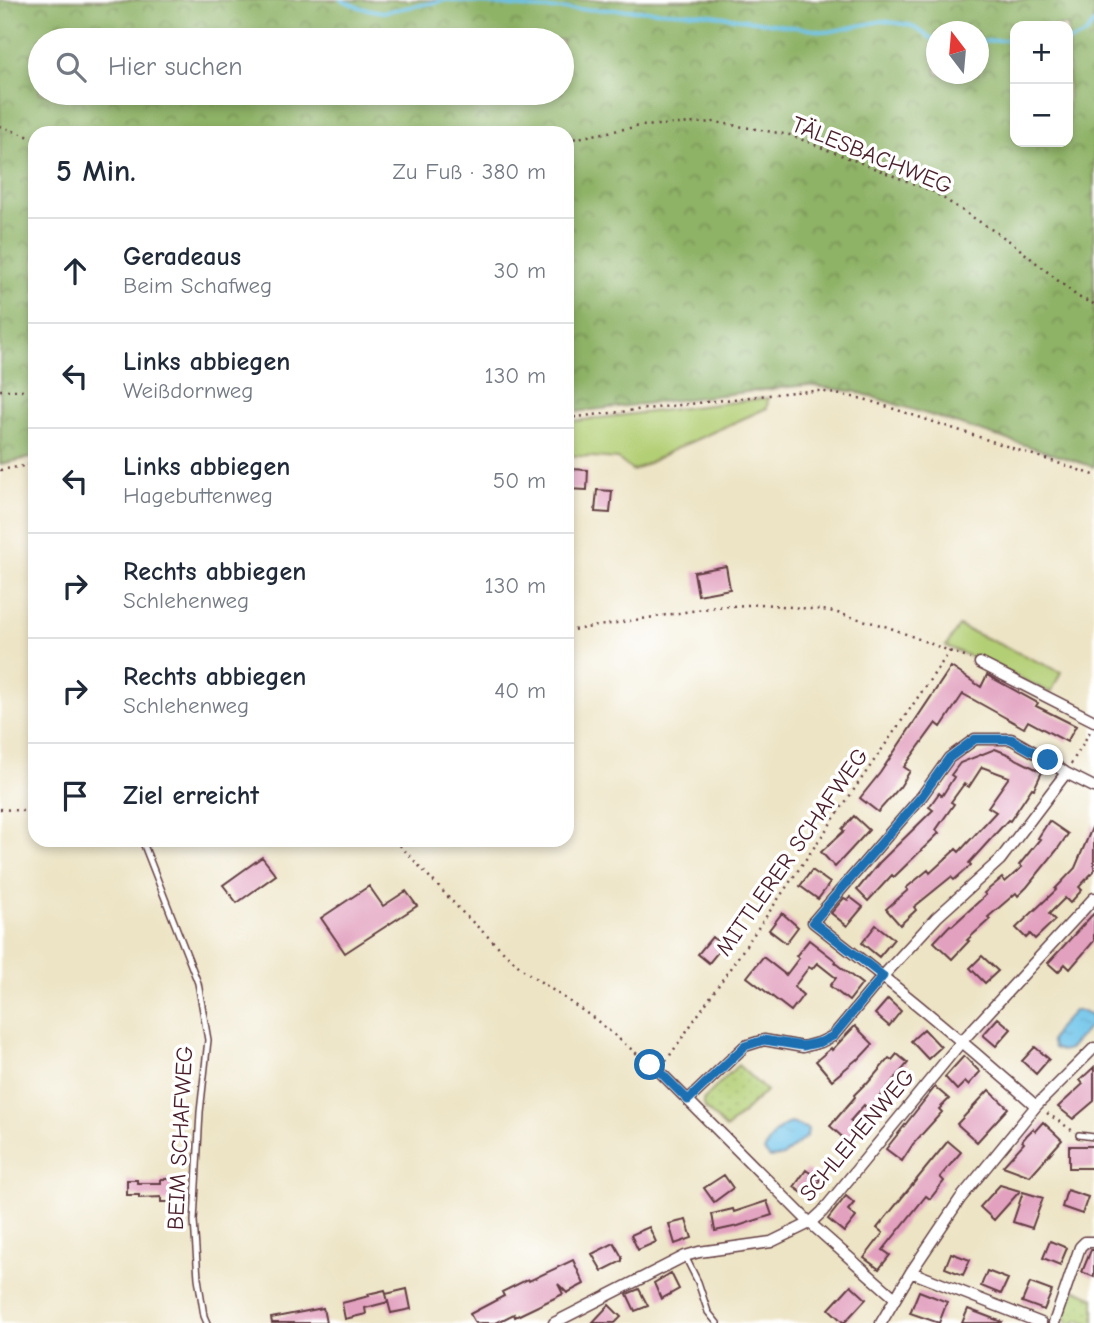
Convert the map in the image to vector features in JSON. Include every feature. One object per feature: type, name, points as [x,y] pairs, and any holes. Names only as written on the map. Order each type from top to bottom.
[{"type":"street","points":[[979,663],[1094,723]]},
{"type":"street","points":[[1036,1106],[962,1041],[813,922],[922,796],[949,758],[975,739],[1011,739],[1094,787]]},
{"type":"street","points":[[688,1100],[745,1046],[764,1040],[803,1046],[833,1036],[937,917],[1000,860],[1066,772]]},
{"type":"street","name":"SCHLEHENWEG","points":[[554,1323],[685,1256],[771,1242],[810,1223],[822,1212],[962,1041],[1094,898]]},
{"type":"street","points":[[881,1323],[911,1272],[960,1199],[1036,1106],[1094,1048]]},
{"type":"street","points":[[659,1071],[810,1223],[895,1298]]},
{"type":"street","points":[[1054,1323],[1080,1247],[1085,1242],[1094,1242]]},
{"type":"street","points":[[911,1272],[1041,1323]]},
{"type":"lane","name":"BEIM SCHAFWEG","points":[[145,847],[198,983],[208,1040],[200,1112],[194,1221],[198,1278],[207,1323]]},
{"type":"lane","points":[[1079,1135],[1094,1137]]},
{"type":"lane","points":[[685,1256],[698,1282],[708,1312],[717,1323]]},
{"type":"path","name":"TÄLESBACHWEG","points":[[574,139],[640,125],[715,122],[790,135],[932,191],[1011,242],[1078,297],[1094,304]]},
{"type":"path","points":[[0,126],[28,136]]},
{"type":"path","points":[[0,390],[28,390]]},
{"type":"path","points":[[574,417],[819,391],[864,400],[1094,475]]},
{"type":"path","points":[[0,470],[28,465]]},
{"type":"path","points":[[574,630],[716,607],[762,604],[830,611],[888,627],[979,663]]},
{"type":"path","name":"MITTLERER SCHAFWEG","points":[[659,1071],[950,651]]},
{"type":"path","points":[[1066,772],[1094,723]]},
{"type":"path","points":[[0,809],[28,811]]},
{"type":"path","points":[[402,847],[463,913],[522,969],[595,1018],[659,1071]]},
{"type":"path","points":[[1036,1106],[1079,1135]]},
{"type":"green space","points":[[0,0],[1094,0],[1094,467],[857,392],[806,385],[574,412],[574,126],[28,126],[28,458],[0,464]]},
{"type":"green space","points":[[768,398],[767,408],[633,471],[618,459],[574,456],[574,421]]},
{"type":"green space","points":[[959,626],[1061,672],[1051,693],[979,658],[946,646]]},
{"type":"green space","points":[[738,1065],[766,1091],[726,1129],[705,1108],[703,1100]]},
{"type":"green space","points":[[1074,1289],[1094,1298],[1094,1323],[1077,1320],[1075,1323],[1066,1323],[1064,1315]]},
{"type":"water","points":[[1074,1011],[1091,1015],[1092,1024],[1069,1049],[1061,1051],[1054,1048],[1051,1041],[1058,1028]]},
{"type":"water","points":[[791,1123],[808,1129],[807,1136],[783,1156],[770,1158],[764,1151],[769,1142],[779,1130]]},
{"type":"building","points":[[574,469],[588,470],[587,490],[574,489]]},
{"type":"building","points":[[597,490],[612,491],[610,513],[595,512]]},
{"type":"building","points":[[726,566],[730,589],[698,595],[694,572]]},
{"type":"building","points":[[951,667],[981,687],[987,675],[1038,703],[1036,706],[1076,726],[1067,742],[1028,721],[1024,728],[963,694],[941,727],[936,723],[904,767],[910,771],[878,812],[860,798],[880,773]]},
{"type":"building","points":[[995,749],[1042,772],[1034,789],[1032,788],[1010,821],[1008,820],[969,863],[971,865],[954,880],[951,877],[914,907],[916,910],[900,925],[886,909],[928,870],[930,873],[956,849],[959,852],[996,812],[988,807],[1009,777],[982,767],[969,787],[964,784],[951,802],[954,804],[936,830],[939,833],[894,877],[892,875],[868,901],[857,890],[879,863],[933,810],[929,807],[939,793],[942,796],[954,777],[951,775],[960,763]]},
{"type":"building","points":[[854,816],[869,830],[835,867],[821,852],[844,831],[842,829]]},
{"type":"building","points":[[1049,821],[1068,834],[1057,850],[1027,887],[988,917],[990,919],[967,940],[969,941],[952,959],[934,942],[986,895],[984,893],[1002,878],[1005,882],[1022,867],[1019,865],[1040,839],[1038,838]]},
{"type":"building","points":[[1094,823],[1094,871],[1079,887],[1082,890],[1070,903],[1065,898],[1049,914],[1055,920],[1035,939],[1030,934],[1026,938],[1016,928],[1075,868]]},
{"type":"building","points":[[262,857],[276,875],[237,903],[223,885]]},
{"type":"building","points":[[812,870],[830,883],[818,899],[800,886]]},
{"type":"building","points":[[369,886],[383,906],[406,891],[417,906],[345,953],[321,918]]},
{"type":"building","points":[[850,897],[863,907],[847,926],[831,913],[844,898],[848,900]]},
{"type":"building","points":[[782,913],[798,927],[786,943],[769,930]]},
{"type":"building","points":[[1094,913],[1094,941],[1070,969],[1065,964],[1058,972],[1048,963]]},
{"type":"building","points":[[876,925],[894,939],[879,957],[862,943]]},
{"type":"building","points":[[712,937],[723,946],[709,963],[698,954]]},
{"type":"building","points":[[809,940],[862,984],[849,1001],[830,986],[836,978],[817,963],[812,969],[809,967],[794,987],[803,995],[791,1011],[747,977],[763,957],[786,975]]},
{"type":"building","points":[[982,956],[998,971],[985,983],[970,968]]},
{"type":"building","points":[[888,999],[901,1011],[889,1026],[875,1014]]},
{"type":"building","points":[[998,1018],[1011,1029],[996,1046],[983,1035]]},
{"type":"building","points":[[855,1026],[873,1044],[858,1060],[832,1080],[816,1061],[831,1048],[832,1050]]},
{"type":"building","points":[[924,1029],[941,1047],[928,1059],[911,1041]]},
{"type":"building","points":[[1035,1047],[1049,1059],[1036,1074],[1022,1061]]},
{"type":"building","points":[[897,1054],[908,1063],[870,1111],[864,1105],[850,1121],[859,1129],[848,1142],[830,1126],[854,1095],[889,1058],[892,1060]]},
{"type":"building","points":[[964,1056],[980,1072],[968,1085],[965,1082],[957,1090],[945,1077]]},
{"type":"building","points":[[1094,1067],[1094,1101],[1073,1119],[1058,1107],[1083,1084],[1080,1080]]},
{"type":"building","points":[[935,1087],[949,1099],[939,1109],[942,1112],[913,1144],[902,1161],[886,1149]]},
{"type":"building","points":[[989,1090],[1008,1108],[977,1142],[957,1124]]},
{"type":"building","points":[[1043,1122],[1062,1140],[1030,1176],[1003,1166],[1024,1143],[1022,1141],[1027,1135]]},
{"type":"building","points":[[948,1141],[961,1152],[940,1177],[944,1181],[930,1199],[926,1196],[883,1250],[890,1255],[879,1269],[864,1258],[883,1233],[877,1228]]},
{"type":"building","points":[[1069,1146],[1094,1146],[1094,1168],[1069,1168]]},
{"type":"building","points":[[806,1170],[820,1180],[808,1197],[794,1187]]},
{"type":"building","points":[[724,1175],[733,1188],[714,1202],[704,1188]]},
{"type":"building","points":[[161,1179],[177,1179],[177,1187],[186,1187],[186,1202],[161,1202],[161,1197],[139,1198],[139,1195],[127,1195],[127,1180],[137,1180],[137,1183],[161,1183]]},
{"type":"building","points":[[1000,1185],[1020,1191],[994,1220],[980,1207]]},
{"type":"building","points":[[1067,1190],[1088,1197],[1082,1214],[1062,1207]]},
{"type":"building","points":[[1023,1192],[1043,1198],[1032,1228],[1013,1222]]},
{"type":"building","points":[[846,1196],[854,1203],[848,1210],[856,1217],[844,1232],[828,1219]]},
{"type":"building","points":[[767,1201],[772,1215],[715,1231],[712,1214],[733,1209],[734,1212]]},
{"type":"building","points":[[686,1220],[692,1238],[675,1244],[669,1224]]},
{"type":"building","points":[[649,1227],[656,1242],[638,1250],[631,1235]]},
{"type":"building","points":[[1050,1241],[1067,1248],[1060,1265],[1043,1258]]},
{"type":"building","points":[[614,1243],[622,1261],[602,1271],[592,1254]]},
{"type":"building","points":[[1091,1250],[1094,1250],[1094,1277],[1082,1272]]},
{"type":"building","points":[[951,1253],[970,1260],[963,1275],[945,1268]]},
{"type":"building","points":[[573,1260],[584,1284],[567,1293],[558,1284],[563,1294],[515,1317],[514,1314],[496,1323],[475,1323],[470,1314],[504,1296],[502,1292]]},
{"type":"building","points":[[987,1271],[1008,1279],[1001,1294],[981,1286]]},
{"type":"building","points":[[671,1273],[679,1289],[661,1299],[654,1283]]},
{"type":"building","points":[[1030,1283],[1052,1291],[1044,1310],[1022,1302]]},
{"type":"building","points":[[851,1285],[866,1299],[844,1323],[829,1309]]},
{"type":"building","points":[[407,1289],[411,1309],[391,1313],[386,1294]]},
{"type":"building","points":[[639,1289],[648,1306],[635,1311],[627,1294]]},
{"type":"building","points":[[385,1290],[388,1302],[365,1308],[366,1314],[345,1319],[342,1303]]},
{"type":"building","points":[[919,1291],[947,1302],[939,1323],[910,1313]]},
{"type":"building","points":[[609,1305],[621,1317],[615,1323],[592,1323]]},
{"type":"building","points":[[323,1308],[326,1323],[272,1323],[271,1318]]},
{"type":"building","points":[[968,1309],[1002,1322],[962,1323]]},
{"type":"waterway","points":[[341,0],[361,8],[383,12],[447,0]]},
{"type":"waterway","points":[[450,0],[540,9],[706,14],[828,32],[882,21],[910,25],[926,35]]},
{"type":"waterway","points":[[1073,40],[1085,35],[1094,23]]},
{"type":"waterway","points":[[989,41],[1010,39]]},
{"type":"route","points":[[650,1065],[688,1100],[745,1046],[764,1040],[803,1046],[833,1036],[883,976],[813,922],[823,909],[922,796],[949,758],[975,739],[1011,739],[1048,760]]}]
